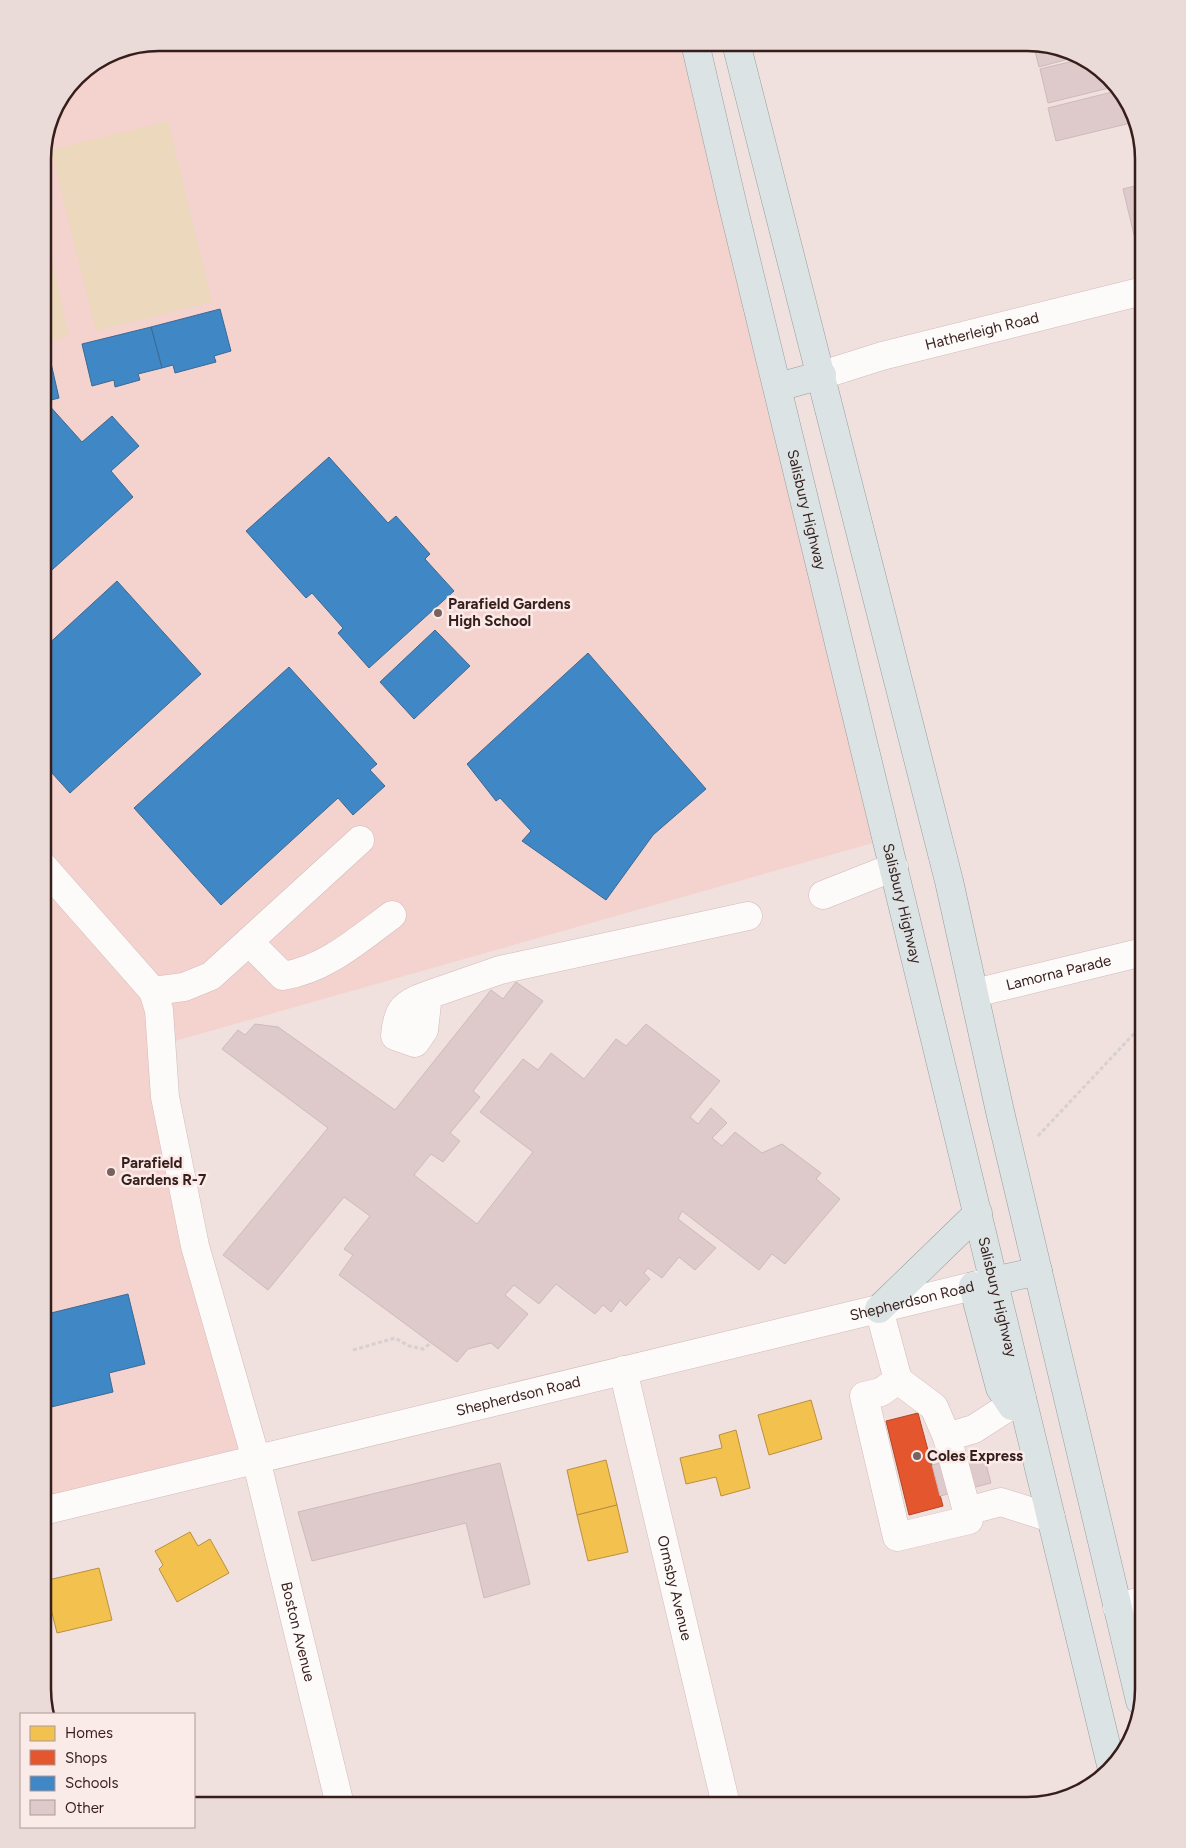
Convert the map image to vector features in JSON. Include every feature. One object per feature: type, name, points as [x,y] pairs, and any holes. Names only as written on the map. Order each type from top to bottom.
[{"type":"main road","name":"Salisbury Highway","points":[[697,51],[978,1214],[984,1284],[1017,1402],[1031,1437],[1051,1518]]},
{"type":"main road","points":[[738,51],[771,185],[822,375],[975,993],[1038,1271],[1135,1681]]},
{"type":"main road","points":[[778,387],[822,375]]},
{"type":"main road","points":[[879,1309],[978,1214]]},
{"type":"main road","points":[[984,1284],[1038,1271]]},
{"type":"main road","points":[[1051,1518],[1110,1758]]},
{"type":"main road","points":[[1075,1617],[1117,1607]]},
{"type":"street","name":"Hatherleigh Road","points":[[822,375],[882,356],[1135,294]]},
{"type":"street","points":[[51,875],[153,991],[184,988],[211,976],[360,840]]},
{"type":"street","points":[[823,895],[894,867]]},
{"type":"street","points":[[249,942],[283,976],[301,973],[336,956],[392,915]]},
{"type":"street","points":[[428,994],[500,970],[748,916]]},
{"type":"street","name":"Lamorna Parade","points":[[975,993],[1135,954]]},
{"type":"street","name":"Boston Avenue","points":[[153,991],[159,1010],[165,1097],[195,1246],[256,1459],[338,1797]]},
{"type":"street","name":"Shepherdson Road","points":[[51,1509],[984,1284]]},
{"type":"street","points":[[879,1309],[898,1380],[934,1407],[947,1437],[969,1520],[897,1537],[864,1396],[881,1392],[898,1380]]},
{"type":"street","name":"Ormsby Avenue","points":[[623,1370],[724,1797]]},
{"type":"street","points":[[947,1437],[974,1429],[1017,1402]]},
{"type":"street","points":[[967,1511],[1000,1502],[1051,1518]]},
{"type":"street","points":[[1117,1607],[1135,1603]]},
{"type":"path","points":[[1038,1136],[1135,1034]]},
{"type":"path","points":[[353,1350],[395,1338],[409,1346],[423,1349],[431,1343]]},
{"type":"shaded area","name":"Parafield Gardens High School","points":[[697,51],[887,839],[161,1045],[256,1459],[51,1509],[51,153],[59,118],[70,99],[88,78],[112,62],[145,52]]},
{"type":"shaded area","points":[[168,121],[212,302],[96,331],[51,150]]},
{"type":"shaded area","points":[[51,256],[69,336],[51,341]]},
{"type":"building: Homes","points":[[811,1400],[822,1439],[769,1455],[758,1415]]},
{"type":"building: Homes","points":[[736,1430],[750,1488],[721,1496],[716,1477],[686,1484],[680,1458],[722,1448],[719,1435]]},
{"type":"building: Homes","points":[[606,1460],[617,1505],[577,1515],[567,1470]]},
{"type":"building: Homes","points":[[617,1505],[628,1552],[588,1561],[577,1515]]},
{"type":"building: Homes","points":[[190,1532],[198,1546],[210,1539],[229,1573],[177,1602],[159,1569],[163,1565],[155,1551]]},
{"type":"building: Homes","points":[[99,1568],[112,1620],[57,1633],[51,1609],[51,1579]]},
{"type":"building: Shops","points":[[918,1413],[943,1506],[909,1515],[886,1421]]},
{"type":"building: Schools","points":[[220,309],[231,351],[214,356],[216,362],[175,373],[173,365],[162,368],[151,327]]},
{"type":"building: Schools","points":[[151,327],[162,368],[138,374],[140,380],[115,387],[114,380],[92,386],[82,344]]},
{"type":"building: Schools","points":[[51,363],[59,398],[51,400]]},
{"type":"building: Schools","points":[[51,407],[82,442],[112,416],[139,446],[111,471],[133,497],[51,571]]},
{"type":"building: Schools","points":[[329,457],[388,523],[396,516],[430,554],[425,559],[454,591],[369,668],[338,633],[343,628],[312,593],[306,598],[246,531]]},
{"type":"building: Schools","points":[[117,581],[201,674],[70,793],[51,772],[51,642]]},
{"type":"building: Schools","points":[[435,630],[470,666],[414,719],[380,682]]},
{"type":"building: Schools","points":[[588,653],[706,789],[653,835],[606,900],[522,841],[531,831],[500,798],[496,801],[467,764]]},
{"type":"building: Schools","points":[[289,667],[377,764],[370,770],[385,786],[353,815],[338,798],[221,905],[134,808]]},
{"type":"building: Schools","points":[[128,1294],[145,1364],[109,1373],[113,1392],[51,1407],[51,1313]]},
{"type":"building: Other","points":[[1035,51],[1067,59],[1039,67]]},
{"type":"building: Other","points":[[1072,61],[1098,78],[1108,88],[1048,103],[1040,69]]},
{"type":"building: Other","points":[[1111,92],[1124,112],[1128,124],[1056,141],[1048,108]]},
{"type":"building: Other","points":[[1135,186],[1135,239],[1123,189]]},
{"type":"building: Other","points":[[516,982],[543,1001],[473,1091],[480,1097],[450,1133],[460,1141],[443,1162],[431,1154],[414,1175],[477,1224],[533,1152],[480,1112],[523,1059],[538,1070],[551,1053],[584,1079],[616,1039],[626,1046],[646,1024],[720,1081],[690,1117],[698,1124],[711,1108],[727,1123],[712,1138],[722,1146],[735,1132],[762,1153],[782,1144],[821,1173],[816,1179],[840,1199],[785,1264],[772,1254],[759,1270],[682,1211],[678,1219],[716,1248],[695,1270],[679,1257],[662,1278],[648,1268],[644,1273],[650,1279],[626,1306],[620,1300],[611,1312],[603,1305],[595,1314],[556,1284],[539,1304],[514,1285],[505,1295],[528,1314],[498,1349],[491,1343],[468,1349],[457,1362],[339,1275],[353,1255],[344,1249],[370,1216],[344,1197],[268,1290],[223,1255],[328,1128],[222,1049],[238,1030],[245,1035],[255,1024],[278,1027],[395,1110],[491,990],[503,999]]},
{"type":"building: Other","points":[[983,1453],[991,1483],[940,1496],[932,1465]]},
{"type":"building: Other","points":[[500,1463],[530,1584],[484,1598],[466,1523],[312,1561],[298,1512]]},
{"type":"place","name":"Parafield Gardens High School","points":[[438,613]]},
{"type":"place","name":"Parafield Gardens R-7","points":[[111,1172]]},
{"type":"place","name":"Coles Express","points":[[917,1456]]}]
